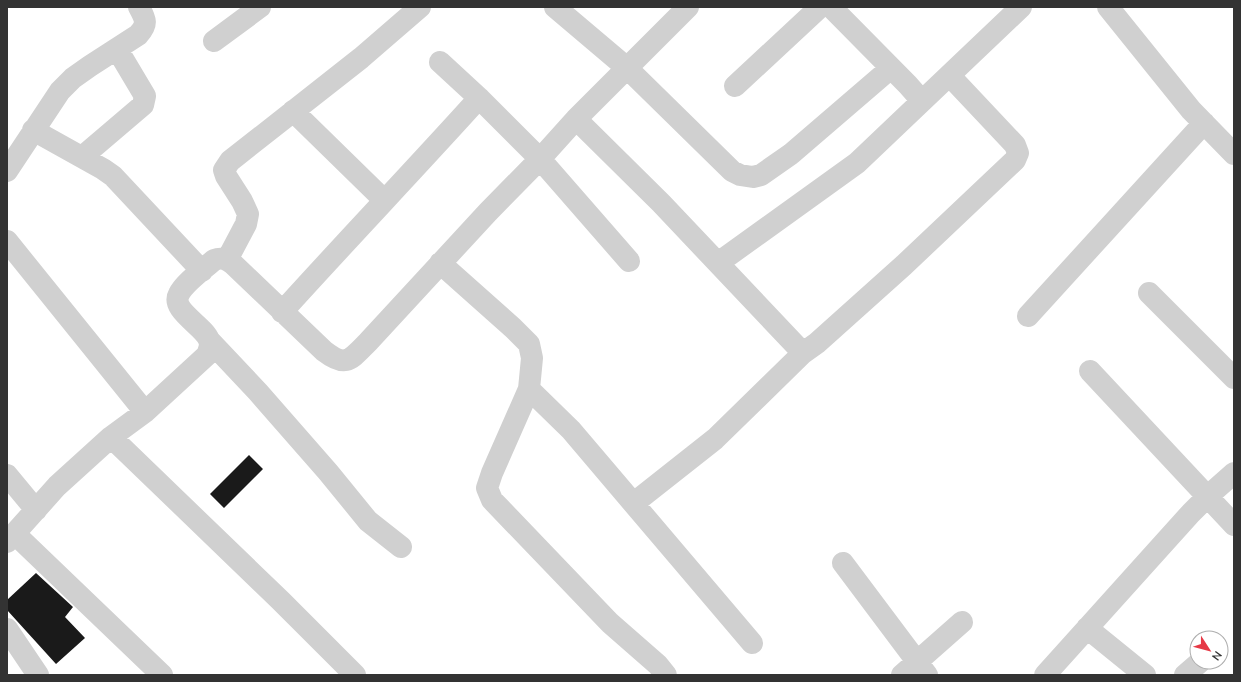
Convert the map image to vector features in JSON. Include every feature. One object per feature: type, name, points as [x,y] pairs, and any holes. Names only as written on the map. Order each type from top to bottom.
[{"type":"street","points":[[7,171],[52,101],[64,86],[90,66],[138,35],[144,29],[146,22],[139,7]]},
{"type":"street","points":[[214,41],[260,7]]},
{"type":"street","points":[[227,260],[246,224],[248,214],[242,201],[226,176],[224,170],[230,161],[361,58],[420,7]]},
{"type":"street","points":[[555,7],[627,68],[732,171],[740,175],[753,177],[761,174],[791,154],[891,68]]},
{"type":"street","points":[[735,86],[820,7]]},
{"type":"street","points":[[831,7],[908,85],[922,102]]},
{"type":"street","points":[[718,263],[857,163],[1021,7]]},
{"type":"street","points":[[1108,7],[1191,110],[1234,154]]},
{"type":"street","points":[[401,547],[368,521],[283,420],[209,340],[203,331],[181,310],[177,302],[178,295],[183,288],[214,260],[220,258],[227,260],[234,264],[324,351],[335,360],[346,361],[368,342],[488,212],[684,8]]},
{"type":"street","points":[[82,157],[143,105],[144,96],[117,49]]},
{"type":"street","points":[[440,62],[479,98],[540,159],[629,261]]},
{"type":"street","points":[[634,503],[715,439],[803,353],[817,343],[904,265],[1015,160],[1018,153],[1015,145],[950,76]]},
{"type":"street","points":[[282,312],[479,98]]},
{"type":"street","points":[[293,111],[384,200]]},
{"type":"street","points":[[576,119],[661,203],[803,353]]},
{"type":"street","points":[[1028,316],[1204,123]]},
{"type":"street","points":[[33,130],[113,176],[202,271]]},
{"type":"street","points":[[7,241],[145,412]]},
{"type":"street","points":[[440,263],[529,344],[532,358],[529,389],[492,473],[487,488],[492,500],[657,672]]},
{"type":"street","points":[[1149,293],[1234,378]]},
{"type":"street","points":[[162,675],[11,538],[57,486],[111,437],[145,412],[204,358],[210,348],[209,340]]},
{"type":"street","points":[[1090,371],[1234,525]]},
{"type":"street","points":[[529,389],[571,430],[752,643]]},
{"type":"street","points":[[111,437],[282,601],[355,675]]},
{"type":"street","points":[[1045,675],[1086,628],[1208,496],[1234,473]]},
{"type":"street","points":[[7,475],[36,510]]},
{"type":"street","points":[[843,563],[916,671],[962,622]]},
{"type":"street","points":[[1086,628],[1144,675]]},
{"type":"street","points":[[7,629],[38,675]]},
{"type":"building","points":[[249,455],[263,469],[224,508],[210,494]]},
{"type":"building","points":[[36,573],[73,607],[65,617],[85,638],[56,664],[7,610],[7,600]]}]
